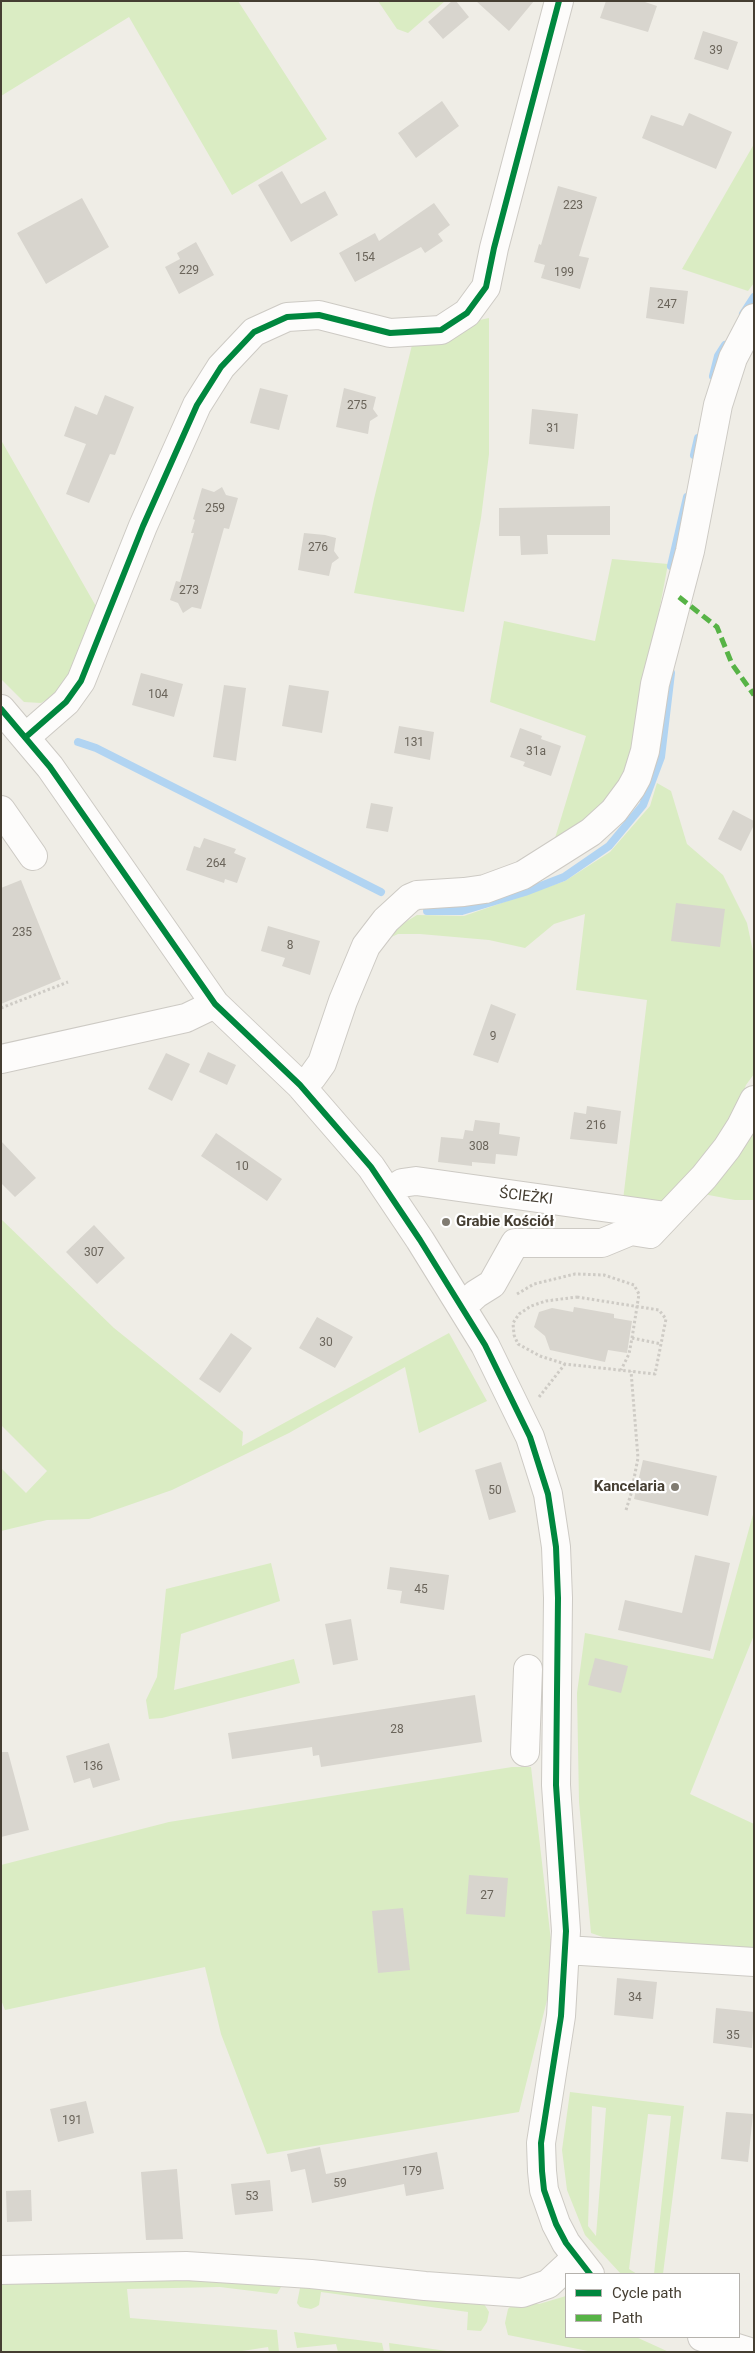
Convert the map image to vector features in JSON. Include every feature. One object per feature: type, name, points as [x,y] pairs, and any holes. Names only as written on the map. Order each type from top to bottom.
[{"type":"street","points":[[27,736],[66,702],[81,681],[143,526],[197,405],[222,367],[254,332],[287,317],[319,315],[390,333],[441,330],[467,313],[486,287],[494,248],[558,1]]},
{"type":"street","points":[[300,1085],[312,1077],[322,1064],[366,946],[386,920],[410,898],[417,895],[485,889],[523,875],[591,832],[614,811],[631,788],[637,777],[645,752],[655,684],[690,551],[718,405],[733,358],[754,318]]},
{"type":"street","points":[[1,709],[27,736],[50,766],[215,1004],[300,1085],[371,1167],[389,1192],[485,1345],[530,1437],[541,1467],[552,1517],[558,1598],[556,1784],[565,1893],[566,1950],[561,2016],[543,2127],[541,2157],[544,2190],[548,2205],[566,2243],[583,2266],[569,2273]]},
{"type":"street","points":[[1,810],[33,856]]},
{"type":"street","points":[[1,1059],[186,1018],[215,1004]]},
{"type":"street","points":[[462,1307],[476,1294],[492,1284],[515,1243],[602,1243],[631,1230],[658,1225],[704,1177],[727,1148],[754,1100]]},
{"type":"street","name":"ŚCIEŻKI","points":[[389,1192],[402,1183],[416,1181],[658,1225]]},
{"type":"street","points":[[525,1752],[528,1670]]},
{"type":"street","points":[[566,1950],[754,1962]]},
{"type":"street","points":[[1,2270],[201,2267],[311,2274],[425,2286],[522,2293],[548,2284],[565,2275]]},
{"type":"street","points":[[705,2338],[750,2352]]},
{"type":"path","points":[[1,1008],[68,982]]},
{"type":"path","points":[[513,1298],[534,1284],[575,1274],[604,1275],[634,1285],[639,1294],[629,1354],[621,1370]]},
{"type":"path","points":[[577,1296],[637,1306],[659,1310],[666,1319],[656,1374],[565,1364],[540,1356],[518,1344],[514,1335],[513,1323],[519,1314],[531,1306],[546,1301],[577,1296]]},
{"type":"path","points":[[632,1338],[661,1344]]},
{"type":"path","points":[[537,1399],[565,1364]]},
{"type":"path","points":[[626,1510],[632,1494],[638,1458],[631,1371]]},
{"type":"green space","points":[[1,1],[238,1],[327,139],[232,195],[129,17],[1,96]]},
{"type":"green space","points":[[378,1],[445,1],[408,33],[397,29]]},
{"type":"green space","points":[[754,144],[754,283],[748,291],[682,269]]},
{"type":"green space","points":[[489,318],[489,454],[481,518],[464,612],[354,593],[374,499],[412,345],[475,321]]},
{"type":"green space","points":[[1,440],[97,608],[67,682],[54,695],[41,703],[24,702],[1,679]]},
{"type":"green space","points":[[612,559],[668,564],[629,770],[602,808],[552,848],[586,736],[490,702],[504,621],[595,641]]},
{"type":"green space","points":[[657,783],[671,791],[687,844],[723,875],[747,923],[754,956],[754,1074],[746,1085],[727,1134],[669,1203],[623,1200],[647,1000],[576,990],[585,914],[554,924],[525,948],[489,940],[420,934],[398,934],[385,940],[399,926],[417,915],[464,916],[565,881],[610,852],[650,806]]},
{"type":"green space","points":[[754,1115],[754,1200],[735,1200],[698,1193]]},
{"type":"green space","points":[[1,1219],[114,1328],[243,1432],[242,1446],[449,1333],[487,1401],[419,1433],[405,1367],[289,1433],[172,1490],[89,1519],[47,1520],[1,1531],[1,1468],[26,1493],[47,1471],[1,1425]]},
{"type":"green space","points":[[754,1511],[754,1635],[690,1794],[754,1824],[754,1953],[629,1946],[591,1933],[579,1802],[577,1693],[585,1633],[713,1659]]},
{"type":"green space","points":[[271,1563],[280,1601],[181,1634],[174,1690],[294,1659],[300,1683],[162,1718],[149,1719],[146,1700],[157,1677],[166,1589]]},
{"type":"green space","points":[[512,1767],[531,1767],[551,1941],[550,1988],[519,2112],[267,2154],[221,2034],[205,1967],[5,2010],[1,2000],[1,1865],[169,1822]]},
{"type":"green space","points":[[570,2092],[684,2106],[663,2273],[654,2273],[671,2116],[648,2114],[629,2269],[635,2273],[620,2273],[585,2235],[567,2190],[562,2150]],"holes":[[[592,2106],[606,2108],[596,2236],[588,2226]]]},
{"type":"green space","points":[[276,2279],[281,2287],[277,2294],[220,2287],[127,2289],[130,2318],[277,2330],[279,2352],[269,2352],[268,2347],[236,2352],[1,2352],[1,2282]]},
{"type":"green space","points":[[310,2282],[483,2302],[489,2312],[487,2322],[481,2331],[467,2330],[468,2312],[321,2292],[319,2305],[311,2309],[300,2307],[297,2303],[300,2288]]},
{"type":"green space","points":[[565,2296],[565,2338],[638,2338],[669,2352],[593,2352],[508,2335],[505,2323],[508,2309],[516,2301],[539,2304]]},
{"type":"green space","points":[[294,2332],[382,2343],[384,2352],[338,2352],[336,2344],[297,2348]]},
{"type":"green space","points":[[389,2343],[454,2352],[390,2352]]},
{"type":"building","points":[[452,1],[456,1],[469,17],[443,39],[428,22]]},
{"type":"building","points":[[476,1],[534,1],[509,31]]},
{"type":"building","points":[[606,1],[642,1],[657,6],[648,32],[600,18]]},
{"type":"building","points":[[703,31],[738,42],[728,70],[694,59]]},
{"type":"building","points":[[442,101],[459,126],[416,158],[398,133]]},
{"type":"building","points":[[689,113],[732,132],[716,169],[642,138],[651,115],[683,126]]},
{"type":"building","points":[[282,171],[301,204],[325,191],[338,215],[291,242],[258,185]]},
{"type":"building","points":[[558,186],[597,197],[579,256],[589,258],[580,289],[541,278],[545,265],[534,262],[539,244],[541,245]]},
{"type":"building","points":[[82,198],[109,247],[46,284],[17,233]]},
{"type":"building","points":[[434,203],[450,225],[438,234],[443,241],[425,253],[421,247],[355,282],[339,253],[375,233],[379,241]]},
{"type":"building","points":[[196,242],[214,275],[179,294],[165,267],[180,259],[177,253]]},
{"type":"building","points":[[650,287],[688,291],[684,324],[646,318]]},
{"type":"building","points":[[260,388],[288,395],[279,430],[250,423]]},
{"type":"building","points":[[344,388],[376,397],[373,409],[378,416],[370,421],[368,434],[336,427]]},
{"type":"building","points":[[105,395],[134,407],[115,455],[110,454],[89,503],[66,494],[86,444],[64,436],[75,406],[97,415]]},
{"type":"building","points":[[532,409],[578,414],[574,449],[529,444]]},
{"type":"building","points":[[222,487],[226,495],[238,498],[229,529],[224,528],[201,609],[192,607],[183,613],[178,603],[170,600],[176,581],[180,582],[194,533],[191,533],[195,520],[193,519],[202,488],[214,492]]},
{"type":"building","points":[[610,506],[610,535],[547,535],[548,554],[521,555],[520,536],[499,536],[499,508]]},
{"type":"building","points":[[304,533],[336,538],[334,551],[339,558],[332,563],[329,576],[298,570]]},
{"type":"building","points":[[141,673],[183,684],[174,717],[132,705]]},
{"type":"building","points":[[224,685],[246,688],[236,761],[213,757]]},
{"type":"building","points":[[289,685],[329,691],[322,733],[282,726]]},
{"type":"building","points":[[399,726],[434,732],[430,760],[394,753]]},
{"type":"building","points":[[520,728],[542,736],[541,739],[561,746],[551,776],[523,766],[525,762],[510,757]]},
{"type":"building","points":[[371,803],[393,807],[388,832],[366,828]]},
{"type":"building","points":[[733,810],[754,821],[754,825],[741,851],[718,839]]},
{"type":"building","points":[[204,838],[236,849],[234,853],[246,858],[237,883],[225,879],[224,883],[186,870],[194,846],[200,848]]},
{"type":"building","points":[[21,880],[61,979],[1,1004],[1,888]]},
{"type":"building","points":[[676,903],[725,909],[720,947],[671,941]]},
{"type":"building","points":[[268,926],[320,941],[310,975],[282,966],[285,958],[261,951]]},
{"type":"building","points":[[491,1004],[516,1014],[498,1063],[473,1055]]},
{"type":"building","points":[[208,1052],[236,1065],[227,1085],[199,1072]]},
{"type":"building","points":[[166,1053],[190,1064],[172,1101],[148,1089]]},
{"type":"building","points":[[587,1106],[621,1111],[617,1144],[570,1139],[574,1112],[586,1114]]},
{"type":"building","points":[[475,1120],[500,1123],[499,1134],[520,1137],[517,1156],[496,1154],[495,1164],[472,1162],[472,1166],[438,1162],[441,1137],[463,1139],[465,1130],[473,1131]]},
{"type":"building","points":[[216,1133],[282,1179],[267,1201],[201,1156]]},
{"type":"building","points":[[1,1141],[36,1178],[15,1197],[1,1183]]},
{"type":"building","points":[[94,1225],[125,1258],[97,1284],[66,1252]]},
{"type":"building","points":[[574,1307],[614,1314],[614,1318],[632,1321],[627,1353],[608,1350],[605,1362],[550,1350],[545,1336],[534,1327],[539,1312],[552,1308],[573,1312]]},
{"type":"building","points":[[317,1317],[353,1337],[335,1368],[299,1348]]},
{"type":"building","points":[[231,1333],[252,1348],[220,1393],[199,1379]]},
{"type":"building","points":[[643,1460],[717,1476],[708,1516],[634,1499]]},
{"type":"building","points":[[501,1462],[516,1512],[489,1520],[475,1470]]},
{"type":"building","points":[[695,1555],[730,1563],[710,1651],[618,1630],[625,1600],[682,1613]]},
{"type":"building","points":[[390,1567],[449,1575],[444,1610],[400,1603],[402,1591],[387,1589]]},
{"type":"building","points":[[351,1619],[358,1660],[333,1665],[325,1624]]},
{"type":"building","points":[[595,1658],[628,1666],[621,1693],[588,1685]]},
{"type":"building","points":[[475,1695],[482,1742],[321,1767],[319,1755],[313,1756],[312,1747],[232,1759],[228,1733]]},
{"type":"building","points":[[109,1743],[120,1780],[93,1788],[90,1778],[74,1783],[66,1756]]},
{"type":"building","points":[[1,1752],[8,1752],[29,1830],[1,1837]]},
{"type":"building","points":[[469,1875],[508,1878],[505,1917],[466,1914]]},
{"type":"building","points":[[403,1908],[410,1970],[378,1973],[372,1911]]},
{"type":"building","points":[[617,1978],[657,1982],[653,2019],[614,2015]]},
{"type":"building","points":[[716,2008],[754,2012],[752,2048],[713,2043]]},
{"type":"building","points":[[86,2101],[94,2133],[58,2142],[50,2109]]},
{"type":"building","points":[[726,2112],[753,2114],[748,2162],[721,2159]]},
{"type":"building","points":[[320,2147],[326,2174],[437,2152],[444,2189],[406,2196],[404,2184],[312,2203],[305,2169],[291,2172],[287,2154]]},
{"type":"building","points":[[177,2169],[183,2239],[146,2240],[141,2172]]},
{"type":"building","points":[[270,2180],[273,2211],[235,2215],[231,2184]]},
{"type":"building","points":[[31,2190],[32,2221],[7,2222],[6,2191]]},
{"type":"waterway","points":[[743,314],[754,297]]},
{"type":"waterway","points":[[713,376],[718,356],[725,345]]},
{"type":"waterway","points":[[694,455],[698,438]]},
{"type":"waterway","points":[[671,566],[687,497]]},
{"type":"waterway","points":[[427,911],[462,911],[525,892],[564,877],[609,846],[643,805],[661,757],[671,673]]},
{"type":"waterway","points":[[78,742],[96,748],[381,892]]},
{"type":"marked path","points":[[679,597],[717,627],[732,664],[754,695]]},
{"type":"cycle path","points":[[27,736],[66,702],[81,681],[143,526],[197,405],[221,367],[254,332],[287,317],[319,315],[390,333],[441,330],[467,313],[486,287],[494,248],[559,1]]},
{"type":"cycle path","points":[[1,709],[50,767],[215,1004],[300,1085],[371,1167],[420,1240],[485,1345],[530,1437],[548,1494],[556,1547],[558,1598],[556,1785],[566,1931],[561,2016],[541,2143],[542,2171],[544,2190],[556,2224],[566,2243],[589,2273]]},
{"type":"place","name":"Grabie Kościół","points":[[446,1222]]},
{"type":"place","name":"Kancelaria","points":[[675,1487]]}]
